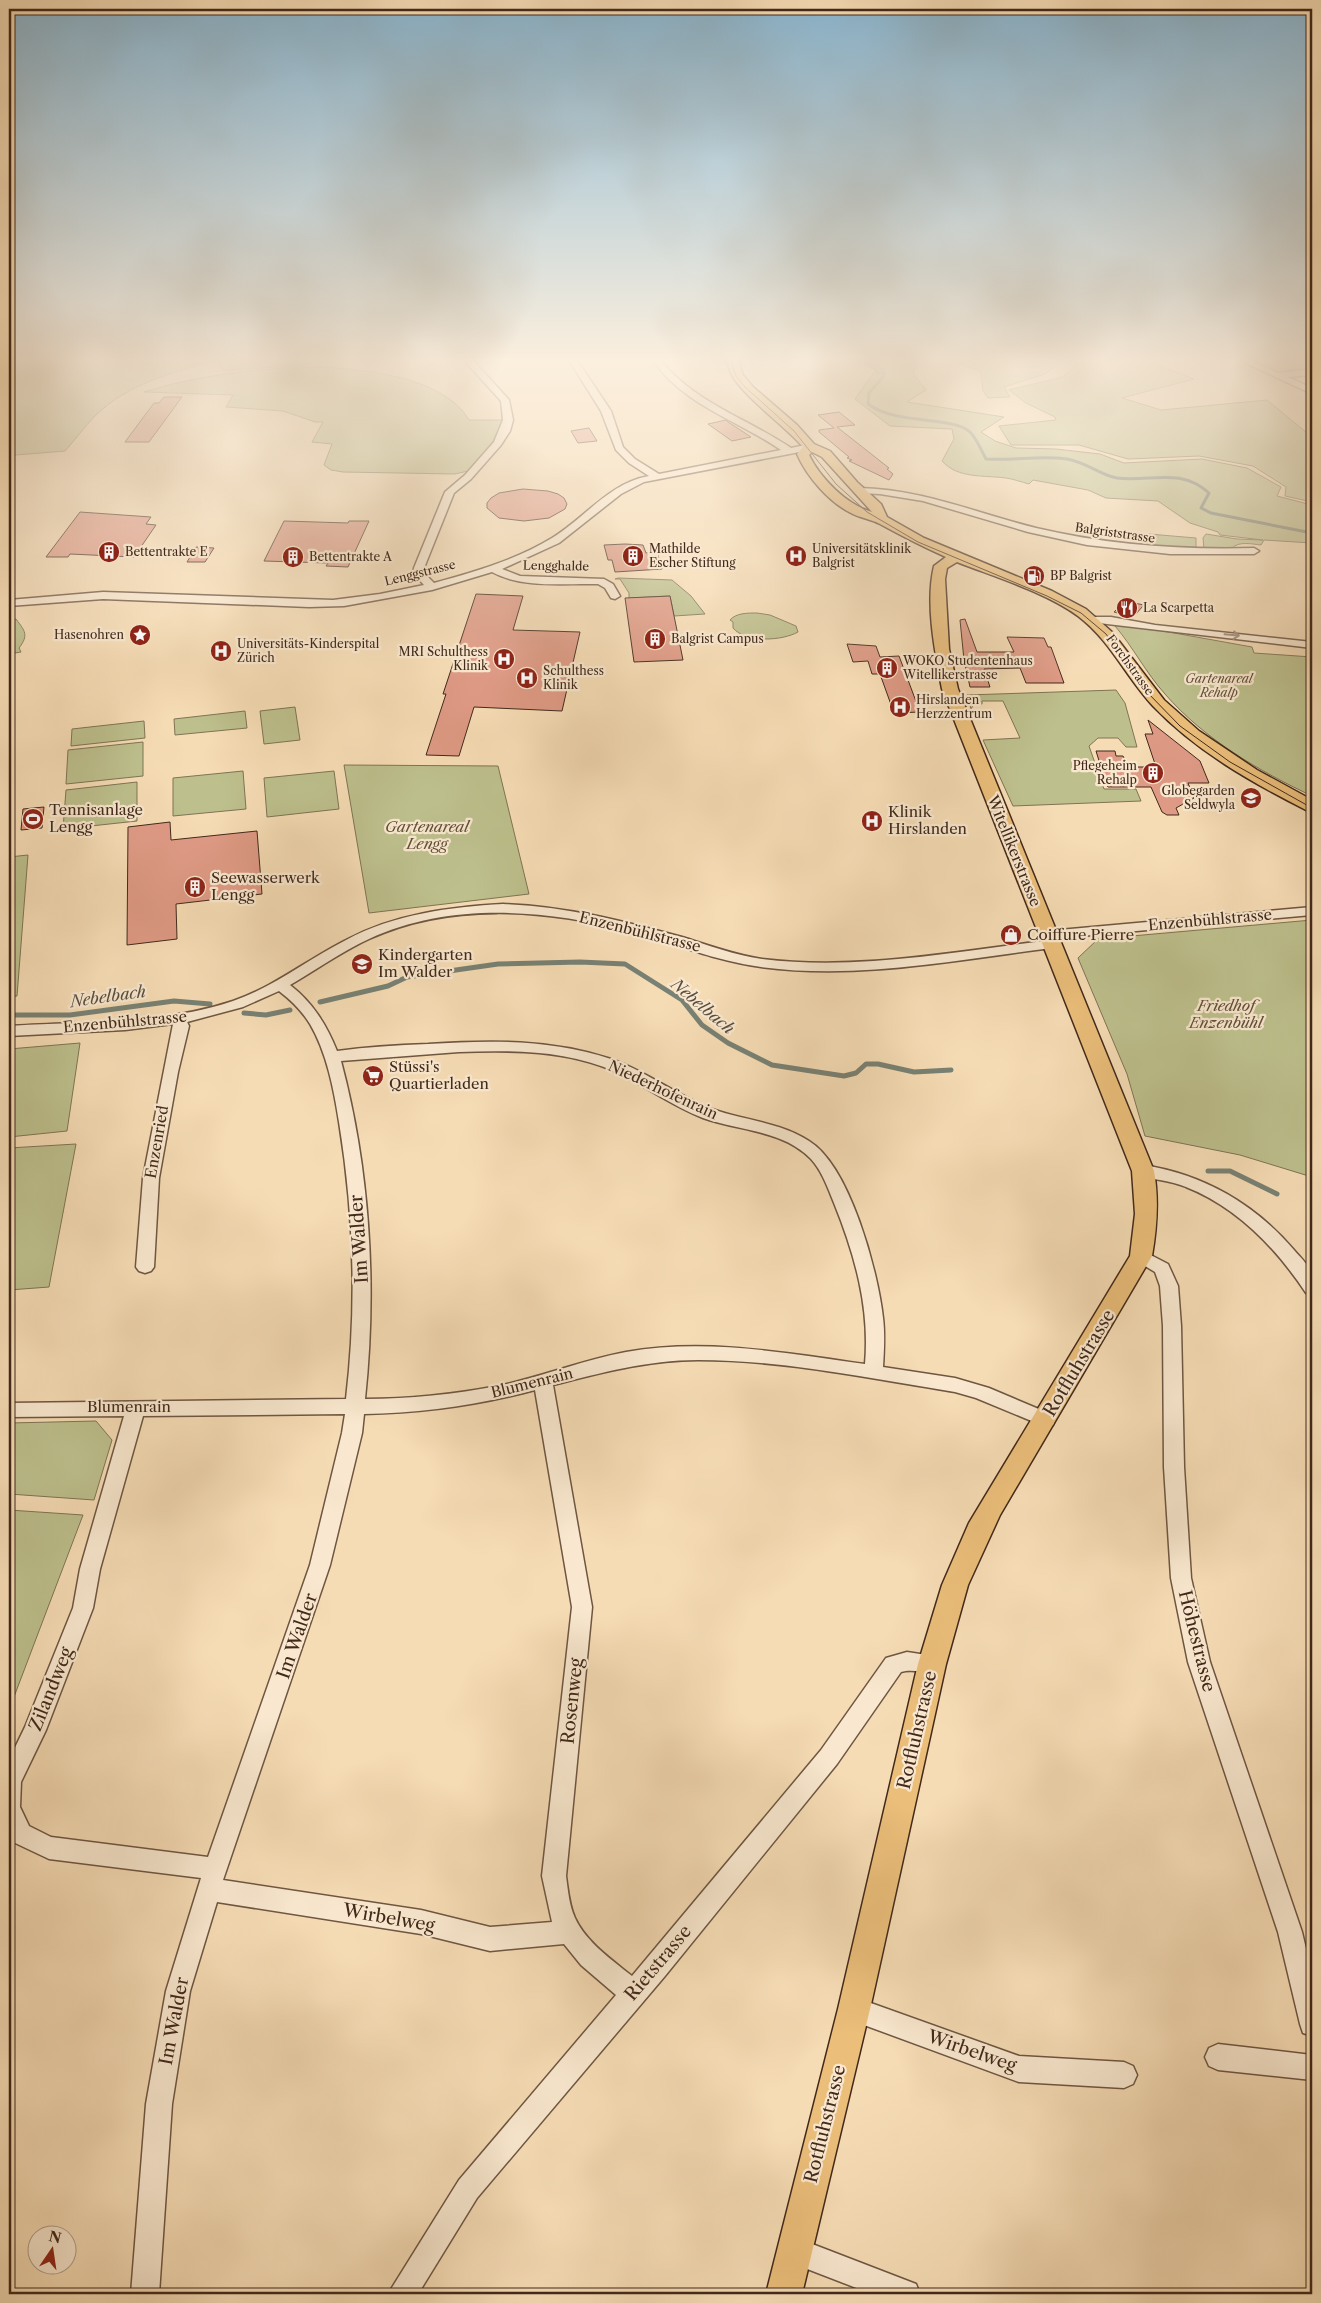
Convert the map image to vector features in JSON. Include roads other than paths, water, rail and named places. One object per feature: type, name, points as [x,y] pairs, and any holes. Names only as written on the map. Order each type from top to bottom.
[{"type":"main road","name":"Forchstrasse","points":[[810,464],[828,488],[855,511],[881,519],[896,529],[1052,597],[1094,620],[1112,638],[1147,690],[1182,725],[1239,766],[1312,806]]},
{"type":"main road","name":"Forchstrasse","points":[[835,464],[876,507],[881,519]]},
{"type":"main road","points":[[896,529],[894,535],[927,561],[938,579]]},
{"type":"main road","points":[[927,561],[951,554]]},
{"type":"main road","points":[[938,579],[941,566],[951,554]]},
{"type":"main road","name":"Witellikerstrasse","points":[[938,579],[942,649],[950,689],[1143,1171],[1148,1205]]},
{"type":"main road","name":"Rotfluhstrasse","points":[[784,2294],[854,2009],[932,1664],[955,1585],[978,1531],[1046,1420],[1141,1256],[1148,1205]]},
{"type":"street","points":[[431,586],[418,573],[419,568],[450,492],[479,464]]},
{"type":"street","points":[[638,464],[656,476]]},
{"type":"street","name":"Lenggstrasse","points":[[9,603],[70,595],[342,603],[431,586],[492,568],[555,540],[615,492],[641,480],[717,464]]},
{"type":"street","name":"Balgriststrasse","points":[[859,491],[907,496],[1031,530],[1119,548],[1191,553],[1254,551]]},
{"type":"street","name":"Lengghalde","points":[[492,568],[520,579],[600,581],[609,586],[614,596]]},
{"type":"street","points":[[1094,620],[1111,620],[1183,631],[1312,645]]},
{"type":"street","name":"Enzenbühlstrasse","points":[[9,1031],[179,1019],[207,1014],[240,1004],[281,985],[354,940],[428,917],[478,910],[528,909],[590,918],[740,959],[791,966],[878,964],[1050,939],[1312,911]]},
{"type":"street","name":"Im Walder","points":[[145,2294],[159,2104],[178,1991],[212,1879],[320,1565],[352,1433],[355,1408],[364,1321],[352,1144],[343,1098],[332,1057],[313,1015],[301,1001],[281,985]]},
{"type":"street","name":"Enzenried","points":[[145,1268],[151,1178],[170,1072],[181,1026],[179,1019]]},
{"type":"street","name":"Niederhofenrain","points":[[332,1057],[401,1050],[460,1047],[515,1046],[555,1050],[592,1058],[625,1071],[708,1114],[778,1132],[805,1143],[821,1158],[828,1170],[863,1255],[877,1332],[873,1373]]},
{"type":"street","points":[[1143,1171],[1158,1172],[1200,1185],[1226,1202],[1274,1239],[1304,1274],[1312,1288]]},
{"type":"street","name":"Höhestrasse","points":[[1141,1256],[1162,1268],[1169,1286],[1172,1326],[1174,1467],[1181,1578],[1199,1662],[1290,1932],[1312,2024]]},
{"type":"street","name":"Blumenrain","points":[[9,1410],[136,1407],[355,1408],[394,1406],[455,1400],[543,1382],[627,1359],[698,1353],[753,1355],[967,1388],[1046,1420]]},
{"type":"street","name":"Rosenweg","points":[[543,1382],[582,1607],[554,1876],[561,1912],[569,1932],[594,1959],[633,1993]]},
{"type":"street","name":"Zilandweg","points":[[136,1407],[90,1569],[82,1608],[35,1730],[10,1781],[9,1807],[21,1834],[49,1848],[212,1879]]},
{"type":"street","name":"Rietstrasse","points":[[402,2294],[468,2189],[829,1757],[894,1665],[907,1661],[932,1664]]},
{"type":"street","name":"Wirbelweg","points":[[212,1879],[421,1922],[490,1939],[569,1932]]},
{"type":"street","name":"Wirbelweg","points":[[854,2009],[1019,2069],[1124,2075]]},
{"type":"street","points":[[1218,2057],[1312,2068]]},
{"type":"street","points":[[794,2250],[906,2294]]},
{"type":"waterway","points":[[1084,464],[1117,478],[1165,477],[1187,480],[1209,493],[1201,508],[1211,513],[1312,533]]},
{"type":"waterway","name":"Nebelbach","points":[[320,1002],[388,986],[407,977],[498,964],[580,962],[625,964],[682,1000],[702,1025],[728,1043],[772,1065],[844,1076],[856,1073],[866,1064],[878,1064],[914,1072],[951,1070]]},
{"type":"waterway","name":"Nebelbach","points":[[9,1015],[70,1015],[174,1001],[210,1004]]},
{"type":"waterway","name":"Nebelbach","points":[[244,1013],[266,1015],[290,1010]]},
{"type":"waterway","name":"Nebelbach","points":[[1208,1171],[1230,1171],[1277,1194]]},
{"type":"tram line","points":[[821,464],[836,484],[867,512],[918,542],[1047,596],[1081,613],[1106,634],[1145,690],[1180,726],[1230,762],[1312,808]]},
{"type":"place","name":"Bettentrakte E","points":[[109,552]]},
{"type":"place","name":"Mathilde Escher Stiftung","points":[[633,556]]},
{"type":"place","name":"Universitätsklinik Balgrist","points":[[796,556]]},
{"type":"place","name":"Bettentrakte A","points":[[293,557]]},
{"type":"place","name":"BP Balgrist","points":[[1034,576]]},
{"type":"place","name":"La Scarpetta","points":[[1127,608]]},
{"type":"place","name":"Hasenohren","points":[[140,635]]},
{"type":"place","name":"Balgrist Campus","points":[[655,639]]},
{"type":"place","name":"Universitäts-Kinderspital Zürich","points":[[221,651]]},
{"type":"place","name":"MRI Schulthess Klinik","points":[[504,659]]},
{"type":"place","name":"WOKO Studentenhaus Witellikerstrasse","points":[[887,668]]},
{"type":"place","name":"Schulthess Klinik","points":[[527,678]]},
{"type":"place","name":"Hirslanden Herzzentrum","points":[[900,707]]},
{"type":"place","name":"Pflegeheim Rehalp","points":[[1153,773]]},
{"type":"place","name":"Globegarden Seldwyla","points":[[1251,798]]},
{"type":"place","name":"Tennisanlage Lengg","points":[[33,819]]},
{"type":"place","name":"Klinik Hirslanden","points":[[872,821]]},
{"type":"place","name":"Seewasserwerk Lengg","points":[[195,887]]},
{"type":"place","name":"Coiffure Pierre","points":[[1011,935]]},
{"type":"place","name":"Kindergarten Im Walder","points":[[362,964]]},
{"type":"place","name":"Stüssi's Quartierladen","points":[[373,1076]]},
{"type":"park label","name":"Gartenareal Rehalp","points":[[1219,686]]},
{"type":"park label","name":"Gartenareal Lengg","points":[[427,836]]},
{"type":"park label","name":"Friedhof Enzenbühl","points":[[1226,1014]]}]
